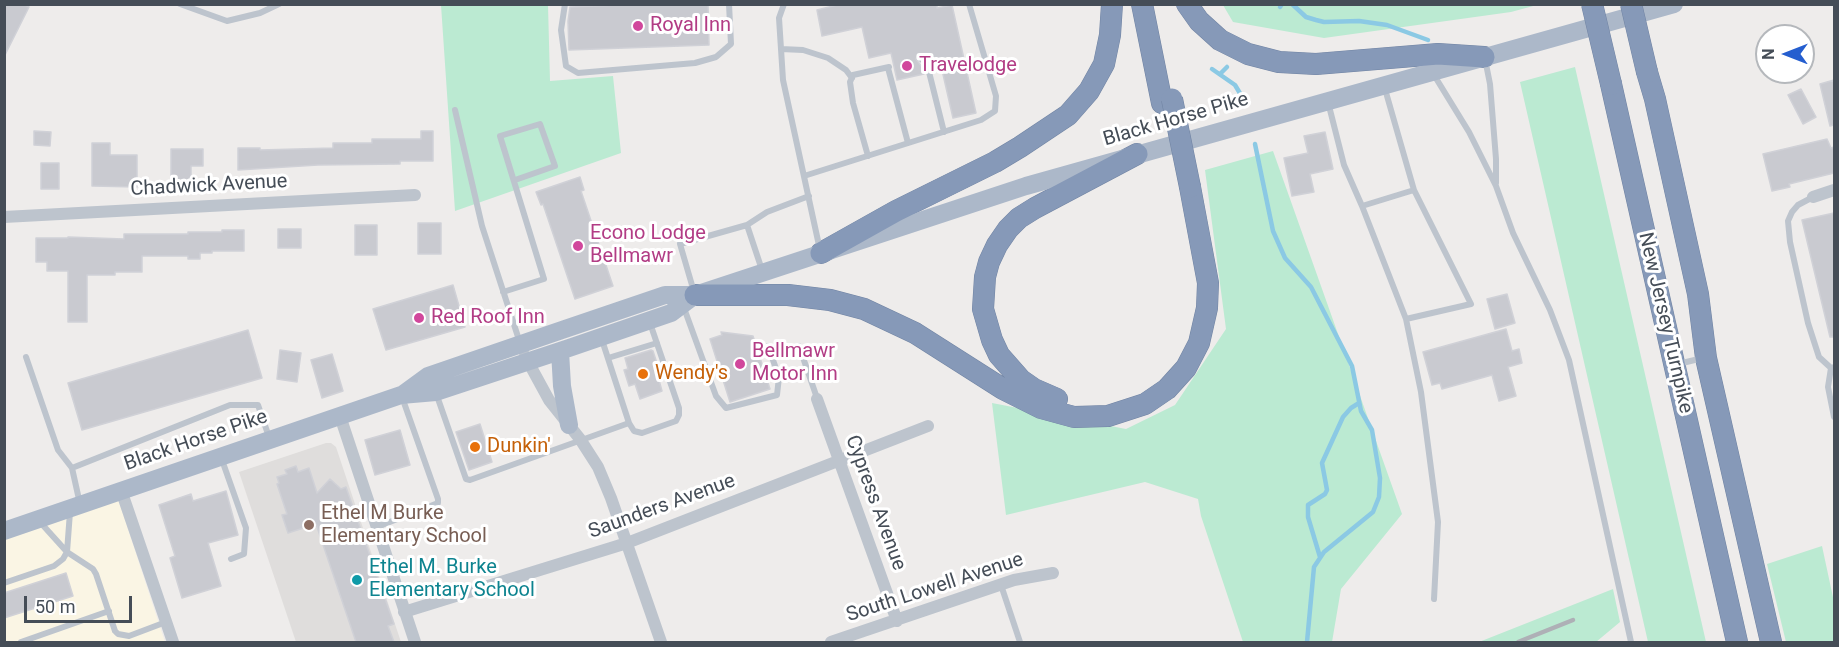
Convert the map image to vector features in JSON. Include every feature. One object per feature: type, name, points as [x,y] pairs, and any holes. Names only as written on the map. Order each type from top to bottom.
[{"type":"highway","points":[[821,253],[896,211],[1004,157],[1068,116],[1089,91],[1104,64],[1110,35],[1112,4]]},
{"type":"highway","points":[[689,300],[768,293],[812,297],[847,304],[898,323],[1003,389],[1041,408],[1074,417],[1097,417],[1114,415],[1145,404],[1167,389],[1186,368],[1203,333],[1208,283],[1167,101],[1142,4]]},
{"type":"highway","points":[[1153,4],[1167,101]]},
{"type":"highway","points":[[1187,4],[1199,21],[1220,40],[1248,54],[1279,62],[1316,64],[1438,54],[1484,57]]},
{"type":"highway","name":"New Jersey Turnpike","points":[[1592,4],[1737,642]]},
{"type":"highway","name":"New Jersey Turnpike","points":[[1631,4],[1655,99],[1698,294],[1706,357],[1771,642]]},
{"type":"highway","points":[[1638,4],[1648,71]]},
{"type":"highway","points":[[1137,154],[1035,208],[1014,224],[997,245],[985,277],[983,309],[986,325],[999,356],[1021,380],[1050,397],[1079,404],[1092,404],[1131,395],[1144,388],[1166,370],[1189,330],[1195,298],[1194,267],[1185,188]]},
{"type":"main road","name":"Black Horse Pike","points":[[4,531],[401,395],[435,392],[601,338],[672,313],[689,300],[763,272],[1016,189],[1674,4]]},
{"type":"main road","name":"Black Horse Pike","points":[[401,395],[428,376],[665,295],[689,300]]},
{"type":"main road","points":[[560,351],[562,386],[575,432]]},
{"type":"street","points":[[1813,197],[1834,190]]},
{"type":"street","name":"Chadwick Avenue","points":[[4,217],[415,195]]},
{"type":"street","points":[[520,344],[549,400],[575,432],[598,467],[661,642]]},
{"type":"street","name":"Cypress Avenue","points":[[817,399],[897,621]]},
{"type":"street","points":[[340,416],[415,642]]},
{"type":"street","name":"Saunders Avenue","points":[[404,612],[627,543],[928,426]]},
{"type":"street","points":[[121,490],[173,642]]},
{"type":"street","name":"South Lowell Avenue","points":[[831,642],[1001,585],[1053,573]]},
{"type":"lane","points":[[180,4],[227,21],[260,13],[279,4]]},
{"type":"lane","points":[[565,4],[561,30],[566,66],[579,73],[695,63],[716,57],[731,44],[729,4]]},
{"type":"lane","points":[[784,4],[779,18],[783,80],[821,253]]},
{"type":"lane","points":[[804,176],[981,120],[995,111],[996,96],[969,4]]},
{"type":"lane","points":[[781,49],[803,50],[828,57],[846,70],[852,78]]},
{"type":"lane","points":[[1484,57],[1490,84],[1496,186]]},
{"type":"lane","points":[[921,59],[927,64],[945,132]]},
{"type":"lane","points":[[868,156],[850,92],[853,75],[889,68],[908,143]]},
{"type":"lane","points":[[1432,72],[1469,132],[1496,186],[1513,233],[1550,310],[1569,360],[1631,642]]},
{"type":"lane","points":[[1384,86],[1414,190],[1470,304],[1406,319]]},
{"type":"lane","points":[[1328,101],[1344,165],[1406,319],[1422,392],[1438,522],[1434,599]]},
{"type":"lane","points":[[455,110],[482,226],[520,344]]},
{"type":"lane","points":[[503,292],[544,279],[500,136],[540,124],[555,166],[515,180]]},
{"type":"lane","points":[[1362,206],[1414,190]]},
{"type":"lane","points":[[768,346],[779,377],[777,395],[726,408],[716,396],[689,300],[680,244],[747,225],[767,212],[809,196]]},
{"type":"lane","points":[[1813,197],[1798,205],[1792,212],[1788,221],[1790,242],[1808,323],[1819,357],[1833,367],[1828,387],[1834,417]]},
{"type":"lane","points":[[747,225],[763,272]]},
{"type":"lane","points":[[601,338],[629,423],[634,431],[642,433],[676,421],[680,416],[680,408],[649,320]]},
{"type":"lane","points":[[608,358],[657,343]]},
{"type":"lane","points":[[799,346],[817,399]]},
{"type":"lane","points":[[4,583],[54,566],[63,559],[67,552],[75,506],[72,468],[57,450],[26,357]]},
{"type":"lane","points":[[1674,365],[1706,357]]},
{"type":"lane","points":[[435,392],[466,479],[470,480],[575,432],[629,423]]},
{"type":"lane","points":[[376,527],[438,503],[401,395]]},
{"type":"lane","points":[[72,468],[230,405],[258,405],[270,440]]},
{"type":"lane","points":[[221,457],[246,528],[244,554],[231,559]]},
{"type":"lane","points":[[38,520],[67,552],[93,569],[115,631],[123,636],[166,622]]},
{"type":"lane","points":[[1001,585],[1020,642]]},
{"type":"lane","points":[[21,642],[109,611]]},
{"type":"shaded area","name":"Ethel M Burke Elementary School","points":[[331,443],[336,447],[401,642],[296,642],[239,472]]},
{"type":"shaded area","points":[[118,499],[165,642],[5,642],[4,538]]},
{"type":"green space","points":[[441,5],[548,5],[550,81],[613,76],[621,153],[455,211]]},
{"type":"green space","points":[[1223,5],[1537,5],[1511,12],[1324,38],[1233,22]]},
{"type":"green space","points":[[1575,67],[1706,642],[1648,642],[1520,82]]},
{"type":"green space","points":[[1273,151],[1402,514],[1341,589],[1332,642],[1243,642],[1201,516],[1198,499],[1145,482],[1006,515],[992,403],[1126,429],[1175,405],[1226,329],[1205,170]]},
{"type":"green space","points":[[1822,546],[1834,602],[1834,642],[1786,642],[1767,564]]},
{"type":"green space","points":[[1613,589],[1620,622],[1596,642],[1479,642]]},
{"type":"building","points":[[4,4],[23,4],[29,7],[4,57]]},
{"type":"building","name":"Royal Inn","points":[[708,4],[709,45],[569,50],[570,7]]},
{"type":"building","name":"Travelodge","points":[[841,4],[937,4],[937,8],[952,5],[976,113],[953,118],[942,70],[934,71],[932,62],[924,55],[919,54],[916,59],[924,74],[897,80],[891,53],[869,58],[862,27],[822,36],[817,10]]},
{"type":"building","points":[[1834,80],[1834,125],[1830,126],[1820,84]]},
{"type":"building","points":[[1801,89],[1816,117],[1803,124],[1788,95]]},
{"type":"building","points":[[34,131],[51,132],[50,146],[34,145]]},
{"type":"building","points":[[421,131],[433,131],[433,161],[238,170],[238,148],[260,148],[260,150],[333,148],[333,143],[372,143],[372,139],[421,139]]},
{"type":"building","points":[[1325,132],[1333,169],[1310,174],[1314,192],[1292,196],[1284,158],[1308,153],[1304,136]]},
{"type":"building","points":[[1827,139],[1831,148],[1834,147],[1834,173],[1789,184],[1790,187],[1772,191],[1763,154]]},
{"type":"building","points":[[92,143],[110,143],[110,155],[137,155],[137,187],[92,186]]},
{"type":"building","points":[[171,149],[203,149],[203,166],[191,166],[191,181],[171,181]]},
{"type":"building","points":[[41,163],[59,163],[59,189],[41,189]]},
{"type":"building","name":"Econo Lodge Bellmawr","points":[[580,177],[584,190],[581,191],[613,286],[575,299],[543,204],[541,205],[536,192]]},
{"type":"building","points":[[1834,213],[1834,337],[1830,337],[1802,220]]},
{"type":"building","points":[[418,223],[441,223],[441,254],[418,254]]},
{"type":"building","points":[[355,225],[377,225],[377,255],[355,255]]},
{"type":"building","points":[[278,229],[301,229],[301,248],[278,248]]},
{"type":"building","points":[[222,230],[244,230],[244,251],[200,253],[200,259],[188,259],[188,256],[142,256],[142,272],[87,275],[87,322],[68,322],[68,271],[47,271],[47,262],[36,262],[36,238],[124,239],[124,234],[188,234],[188,232],[222,232]]},
{"type":"building","name":"Red Roof Inn","points":[[453,285],[465,327],[386,350],[373,309]]},
{"type":"building","points":[[1507,294],[1515,323],[1495,329],[1487,299]]},
{"type":"building","points":[[1506,329],[1512,351],[1519,349],[1522,363],[1508,367],[1516,396],[1499,401],[1492,375],[1442,389],[1440,383],[1432,385],[1423,352]]},
{"type":"building","points":[[248,330],[262,378],[82,430],[68,383]]},
{"type":"building","name":"Bellmawr Motor Inn","points":[[721,332],[753,336],[770,389],[730,402],[710,339],[722,335]]},
{"type":"building","points":[[280,350],[301,353],[297,382],[277,379]]},
{"type":"building","name":"Wendy's","points":[[651,350],[662,379],[659,380],[662,391],[640,399],[635,384],[629,386],[624,370],[628,369],[625,358]]},
{"type":"building","points":[[332,354],[343,391],[322,398],[311,360]]},
{"type":"building","points":[[480,424],[492,462],[469,470],[456,432]]},
{"type":"building","points":[[400,430],[410,465],[375,475],[365,440]]},
{"type":"building","name":"Ethel M. Burke Elementary School","points":[[296,466],[298,472],[309,468],[317,493],[330,479],[341,489],[346,487],[394,624],[388,626],[394,642],[356,642],[316,524],[288,533],[282,515],[287,514],[277,484],[279,483],[277,477],[287,474],[285,470]]},
{"type":"building","points":[[226,491],[238,535],[208,543],[221,586],[182,598],[170,558],[175,556],[159,505],[191,494],[193,501]]},
{"type":"building","points":[[66,573],[73,596],[4,618],[4,593]]},
{"type":"waterway","points":[[1292,4],[1306,17],[1316,20],[1324,22],[1359,21],[1387,25],[1428,40]]},
{"type":"waterway","points":[[1220,74],[1227,67]]},
{"type":"waterway","points":[[1212,69],[1235,85],[1244,100]]},
{"type":"waterway","points":[[1255,144],[1273,231],[1285,258],[1311,287],[1352,366],[1361,411],[1372,430],[1380,478],[1379,497],[1373,512],[1324,552],[1314,567],[1307,642]]},
{"type":"waterway","points":[[1320,557],[1308,517],[1308,505],[1325,494],[1327,490],[1322,463],[1343,417],[1359,403]]},
{"type":"railway","points":[[1518,642],[1573,620]]},
{"type":"place","name":"Royal Inn","points":[[638,26]]},
{"type":"place","name":"Travelodge","points":[[907,66]]},
{"type":"place","name":"Econo Lodge Bellmawr","points":[[578,246]]},
{"type":"place","name":"Red Roof Inn","points":[[419,318]]},
{"type":"place","name":"Bellmawr Motor Inn","points":[[740,364]]},
{"type":"place","name":"Wendy's","points":[[643,374]]},
{"type":"place","name":"Dunkin'","points":[[475,447]]},
{"type":"place","name":"Ethel M Burke Elementary School","points":[[309,525]]},
{"type":"place","name":"Ethel M. Burke Elementary School","points":[[357,580]]}]
